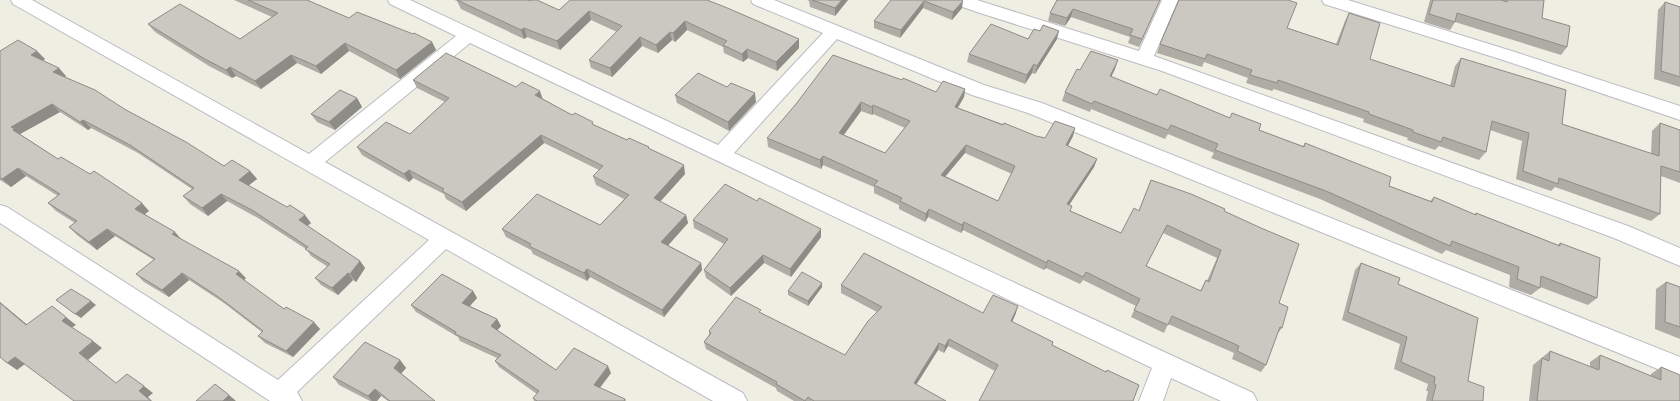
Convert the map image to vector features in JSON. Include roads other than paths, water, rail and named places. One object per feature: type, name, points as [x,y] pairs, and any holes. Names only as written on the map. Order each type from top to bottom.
[{"type":"street","points":[[19,0],[736,401]]},
{"type":"street","points":[[396,0],[720,155],[1245,401]]},
{"type":"street","points":[[759,0],[978,90],[1036,108],[1680,368]]},
{"type":"street","points":[[960,0],[1010,18],[1144,59],[1621,232],[1680,257]]},
{"type":"street","points":[[1144,59],[1170,0]]},
{"type":"street","points":[[1330,0],[1509,56],[1680,113]]},
{"type":"street","points":[[720,155],[835,30]]},
{"type":"street","points":[[311,163],[468,35]]},
{"type":"street","points":[[0,213],[284,397],[444,238]]},
{"type":"street","points":[[1151,401],[1165,364]]}]
